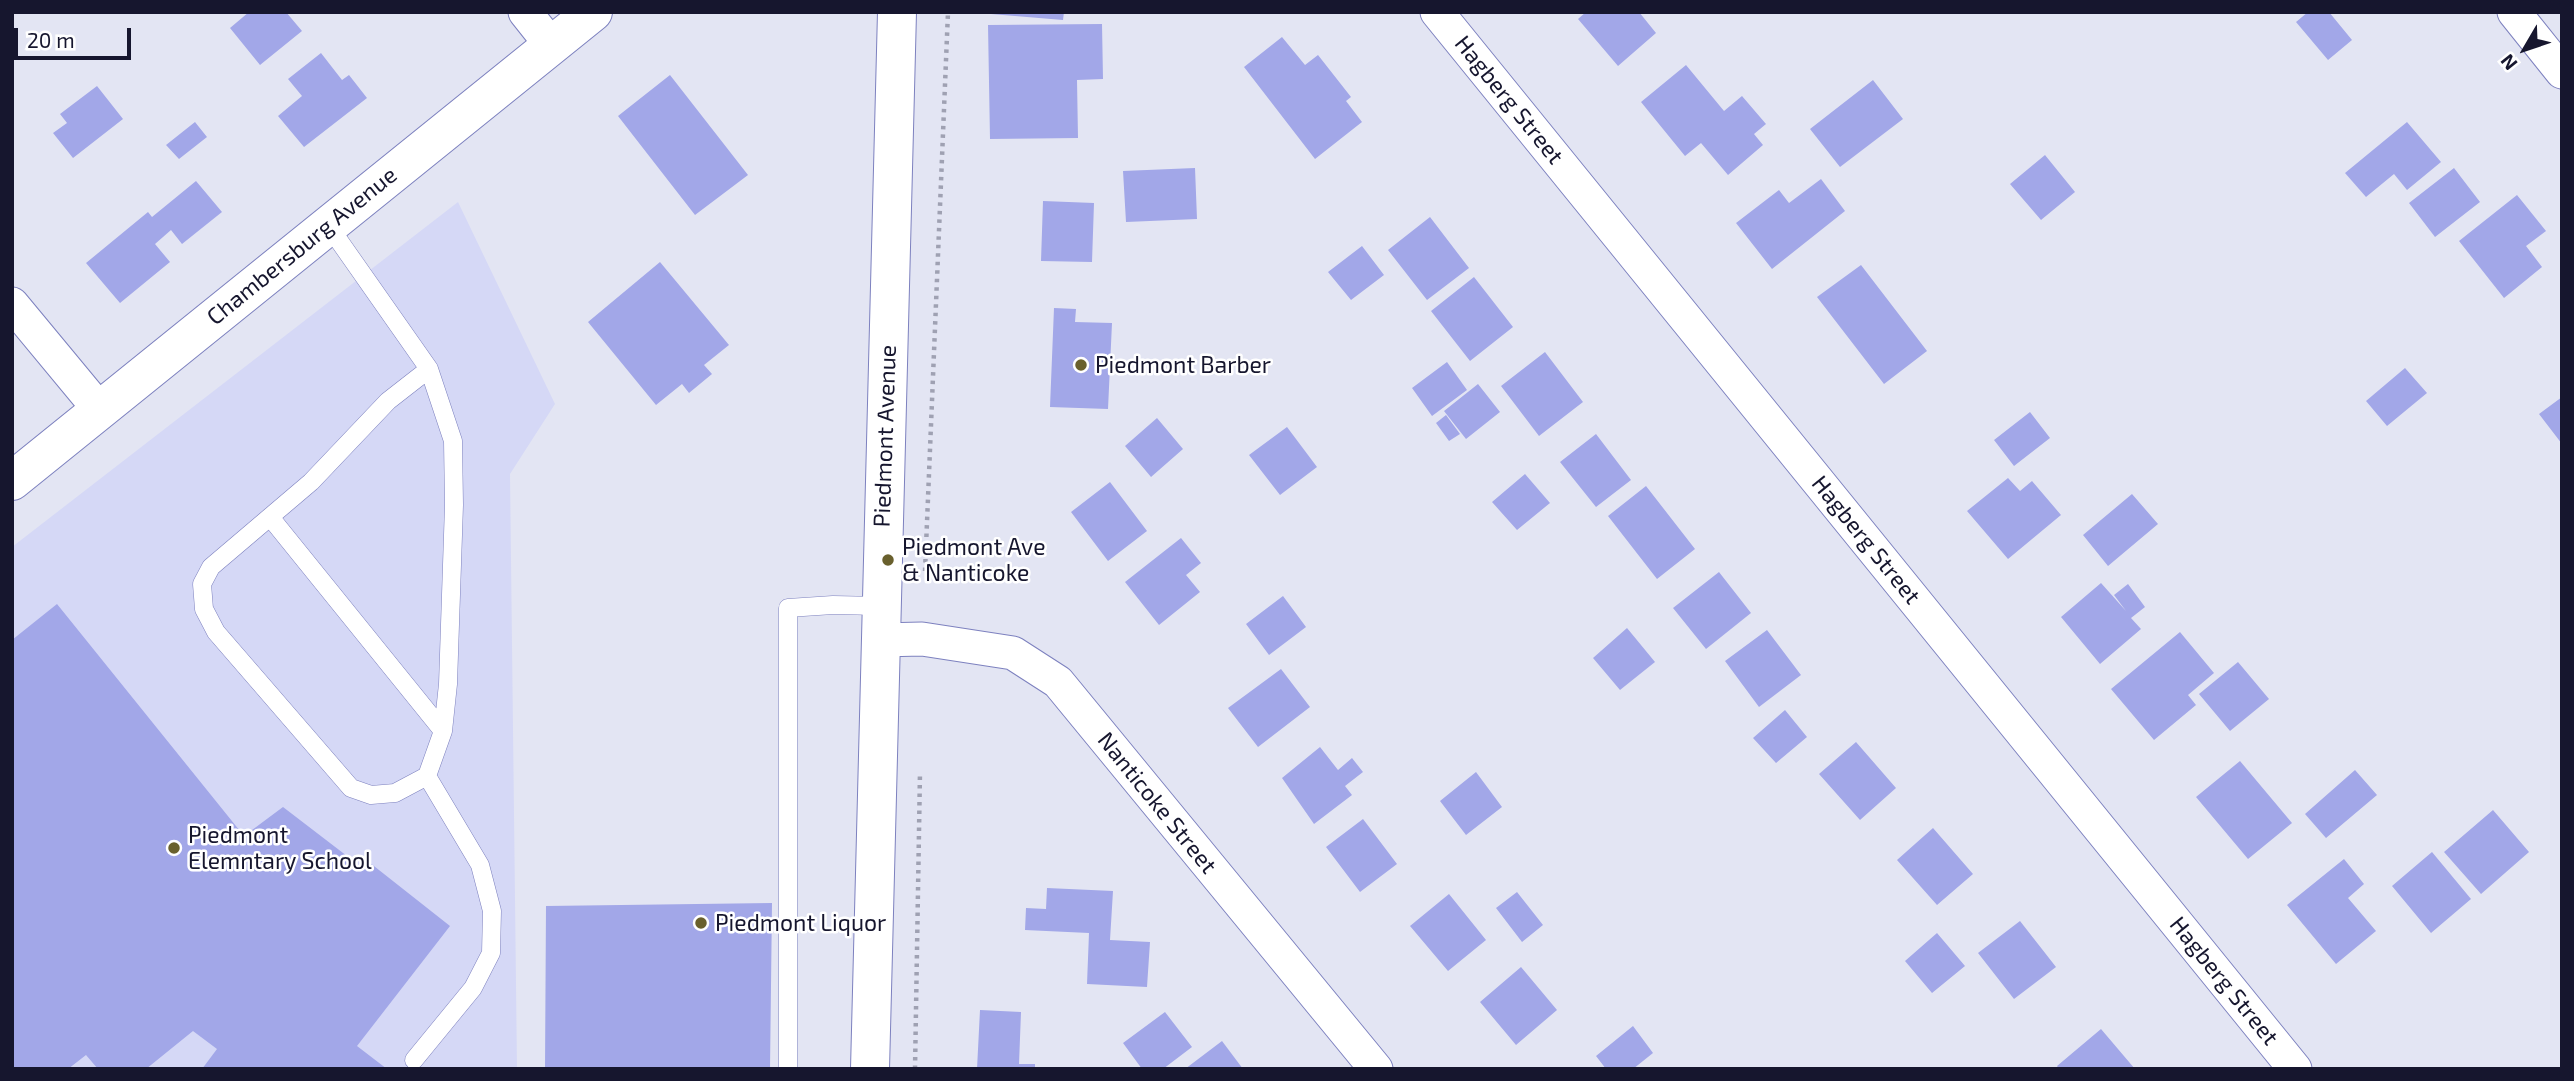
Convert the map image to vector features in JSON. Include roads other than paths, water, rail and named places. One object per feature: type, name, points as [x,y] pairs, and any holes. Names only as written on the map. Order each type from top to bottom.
[{"type":"main road","name":"Chambersburg Avenue","points":[[12,481],[593,12]]},
{"type":"main road","name":"Piedmont Avenue","points":[[870,1069],[897,12]]},
{"type":"street","points":[[525,12],[552,46]]},
{"type":"street","name":"Hagberg Street","points":[[1437,12],[2295,1069]]},
{"type":"street","points":[[2514,12],[2562,72]]},
{"type":"street","points":[[12,304],[99,409]]},
{"type":"street","name":"Nanticoke Street","points":[[880,623],[922,639],[1013,653],[1058,682],[1376,1069]]},
{"type":"lane","points":[[328,225],[429,369],[453,441],[454,505],[448,684],[443,731],[426,776],[395,793],[371,795],[351,788],[216,632],[204,609],[202,584],[211,567],[311,482],[388,401],[429,369]]},
{"type":"lane","points":[[270,517],[443,731]]},
{"type":"lane","points":[[788,1069],[788,608],[833,605],[880,623]]},
{"type":"lane","points":[[414,1060],[473,988],[491,953],[492,911],[480,865],[426,776]]},
{"type":"place","name":"Piedmont Barber","points":[[1081,365]]},
{"type":"place","name":"Piedmont Ave & Nanticoke","points":[[888,560]]},
{"type":"place","name":"Piedmont Elemntary School","points":[[174,848]]},
{"type":"place","name":"Piedmont Liquor","points":[[701,923]]}]
